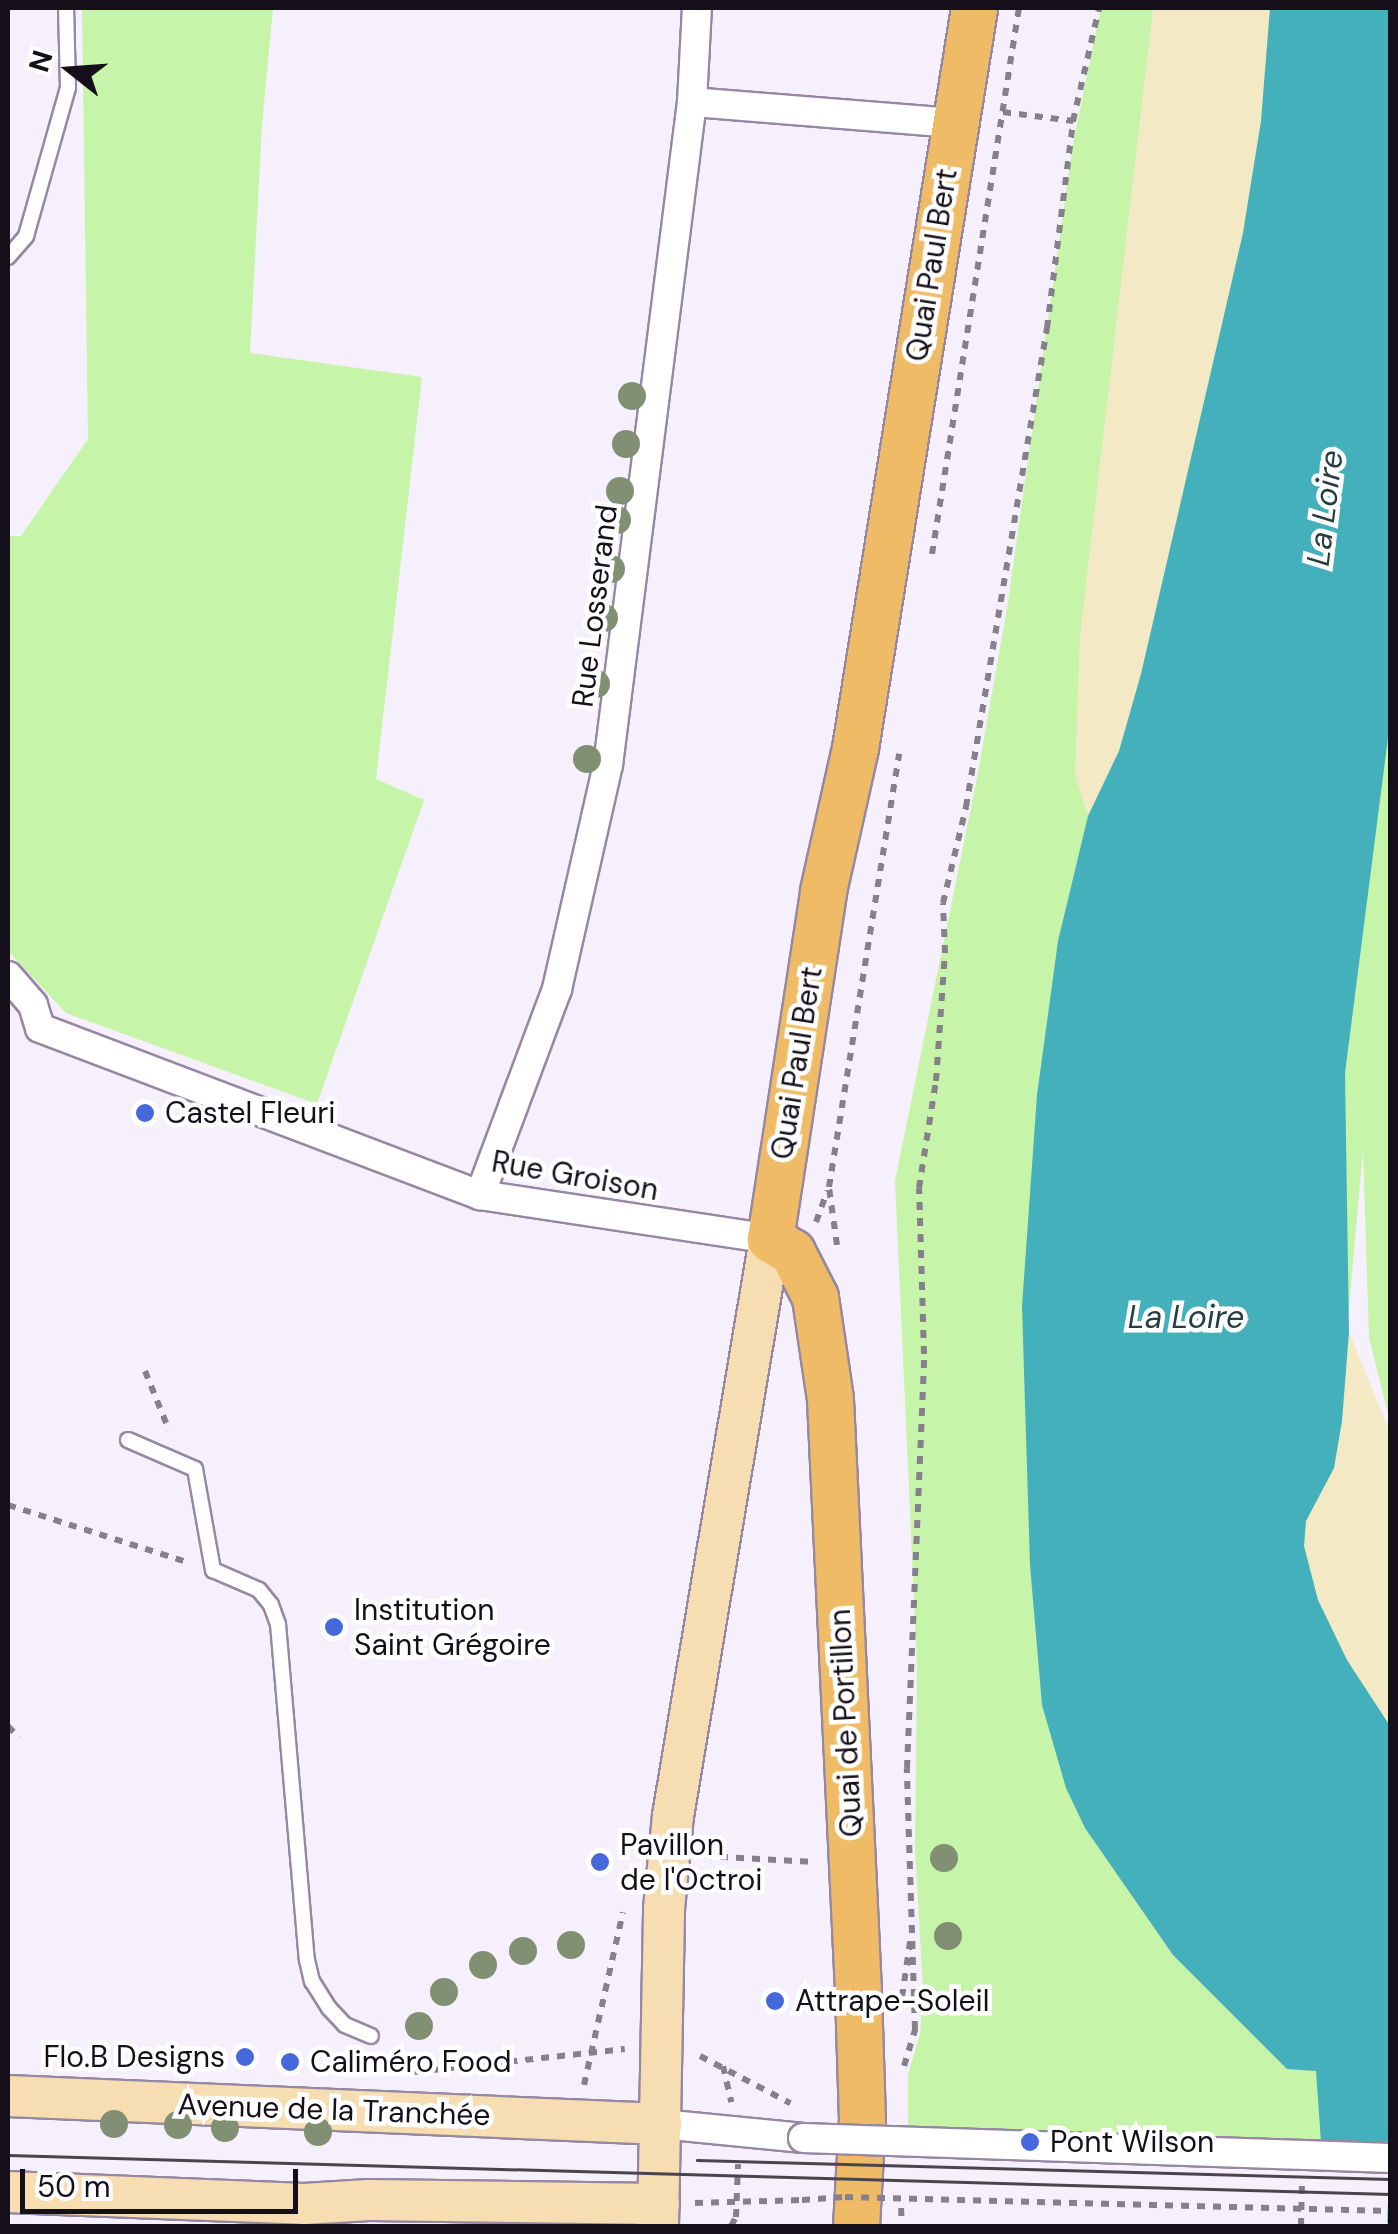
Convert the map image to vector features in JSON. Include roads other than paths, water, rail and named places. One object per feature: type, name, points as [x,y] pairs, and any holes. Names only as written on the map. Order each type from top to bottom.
[{"type":"main road","name":"Quai Paul Bert","points":[[658,2215],[664,1909],[673,1816],[824,891],[855,748],[974,8]]},
{"type":"main road","name":"Quai de Portillon","points":[[770,1239],[792,1252],[815,1297],[830,1399],[858,1991],[862,2120],[856,2226]]},
{"type":"main road","name":"Avenue de la Tranchée","points":[[8,2096],[660,2124]]},
{"type":"main road","points":[[8,2192],[304,2204],[389,2200],[658,2215]]},
{"type":"street","name":"Rue Losserand","points":[[480,1195],[557,989],[608,765],[692,102],[696,8]]},
{"type":"street","points":[[692,102],[956,123]]},
{"type":"street","name":"Rue Groison","points":[[8,976],[33,1004],[40,1028],[480,1195],[770,1239]]},
{"type":"street","points":[[660,2124],[804,2125],[1390,2158]]},
{"type":"lane","points":[[8,257],[26,236],[68,88],[66,8]]},
{"type":"lane","points":[[128,1440],[195,1469],[213,1570],[259,1590],[278,1624],[307,1960],[329,2008],[345,2025],[371,2036]]},
{"type":"water","name":"La Loire","points":[[1270,8],[1390,8],[1390,722],[1345,1073],[1349,1332],[1342,1421],[1334,1468],[1306,1521],[1304,1546],[1318,1600],[1347,1660],[1390,1726],[1390,2226],[1321,2142],[1316,2071],[1287,2069],[1173,1955],[1085,1828],[1066,1788],[1042,1705],[1030,1565],[1022,1306],[1037,1095],[1058,941],[1088,816],[1119,751],[1141,674],[1243,233],[1261,121]]},
{"type":"tram line","points":[[8,2155],[1390,2194]]},
{"type":"tram line","points":[[697,2160],[1390,2179]]},
{"type":"place","name":"Castel Fleuri","points":[[145,1113]]},
{"type":"place","name":"Institution Saint Grégoire","points":[[334,1627]]},
{"type":"place","name":"Pavillon de l'Octroi","points":[[600,1862]]},
{"type":"place","name":"Attrape-Soleil","points":[[775,2001]]},
{"type":"place","name":"Flo.B Designs","points":[[245,2057]]},
{"type":"place","name":"Caliméro Food","points":[[290,2062]]},
{"type":"place","name":"Pont Wilson","points":[[1030,2142]]}]
